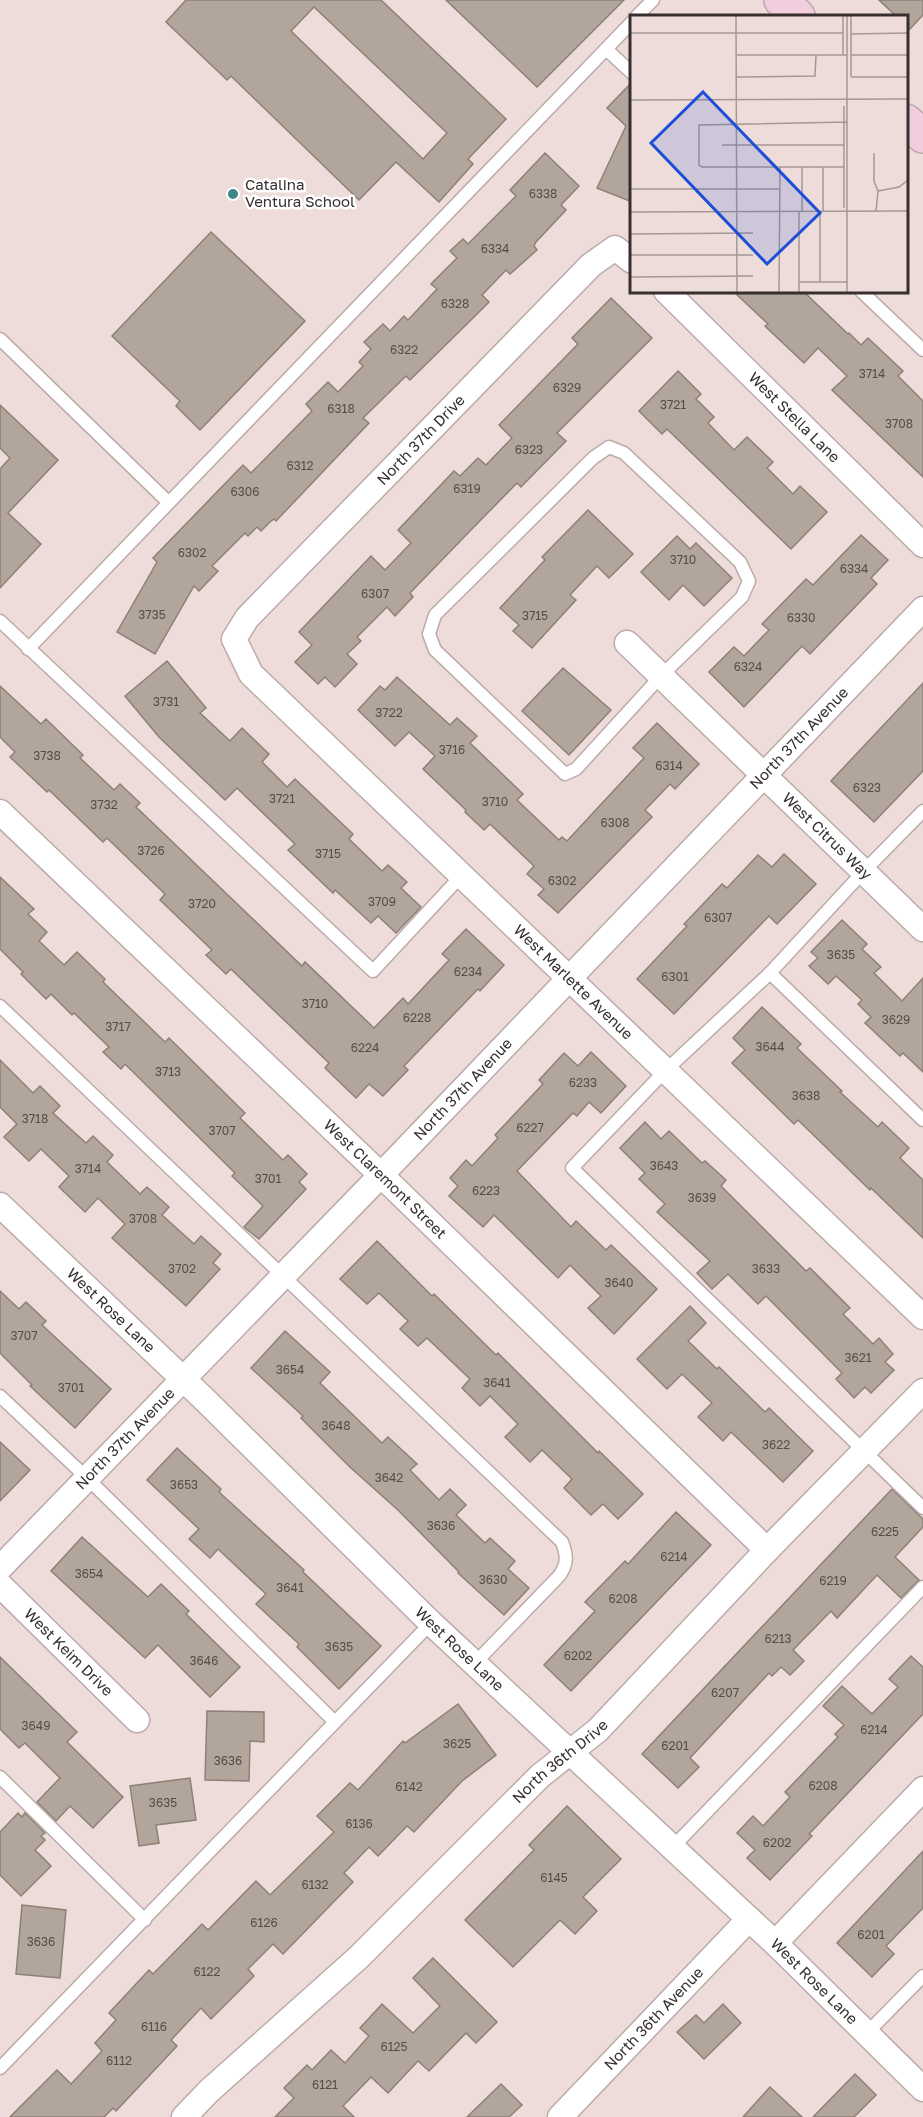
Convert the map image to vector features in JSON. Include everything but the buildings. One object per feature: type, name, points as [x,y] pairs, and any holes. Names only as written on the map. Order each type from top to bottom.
[{"type":"street","points":[[781,0],[797,15]]},
{"type":"street","points":[[908,123],[923,136]]},
{"type":"street","name":"North 37th Drive","points":[[234,639],[247,618],[591,265],[623,255]]},
{"type":"street","name":"West Stella Lane","points":[[667,292],[923,545]]},
{"type":"street","name":"North 37th Avenue","points":[[0,1568],[381,1175],[923,609]]},
{"type":"street","name":"West Marlette Avenue","points":[[234,639],[251,674],[923,1317]]},
{"type":"street","name":"West Citrus Way","points":[[627,643],[923,929]]},
{"type":"street","name":"West Claremont Street","points":[[0,812],[381,1175],[767,1550]]},
{"type":"street","name":"West Rose Lane","points":[[0,1205],[183,1378],[431,1623],[775,1943],[923,2089]]},
{"type":"street","name":"North 36th Drive","points":[[184,2117],[367,1949],[540,1776],[598,1730],[767,1550],[923,1391]]},
{"type":"street","name":"West Keim Drive","points":[[0,1585],[137,1720]]},
{"type":"street","points":[[775,1943],[923,1789]]},
{"type":"street","name":"North 36th Avenue","points":[[560,2117],[749,1919]]},
{"type":"lane","points":[[638,15],[652,0]]},
{"type":"lane","points":[[28,649],[630,24]]},
{"type":"lane","points":[[606,48],[630,71]]},
{"type":"lane","points":[[862,292],[923,350]]},
{"type":"lane","points":[[0,339],[168,502]]},
{"type":"lane","points":[[609,447],[624,453],[740,562],[749,581],[742,597],[662,676],[576,769],[564,774],[435,650],[429,634],[435,615],[593,459],[609,447]]},
{"type":"lane","points":[[0,621],[373,971],[461,876]]},
{"type":"lane","points":[[923,811],[770,973],[665,1071],[572,1168],[923,1508]]},
{"type":"lane","points":[[770,973],[923,1120]]},
{"type":"lane","points":[[0,1006],[562,1542],[567,1556],[564,1569],[559,1576],[475,1663]]},
{"type":"lane","points":[[0,1396],[86,1477],[335,1722]]},
{"type":"lane","points":[[672,1848],[923,1587]]},
{"type":"lane","points":[[0,2068],[431,1623]]},
{"type":"lane","points":[[0,1777],[145,1920]]},
{"type":"lane","points":[[866,2034],[923,1976]]},
{"type":"place","name":"Catalina Ventura School","points":[[233,194]]}]
